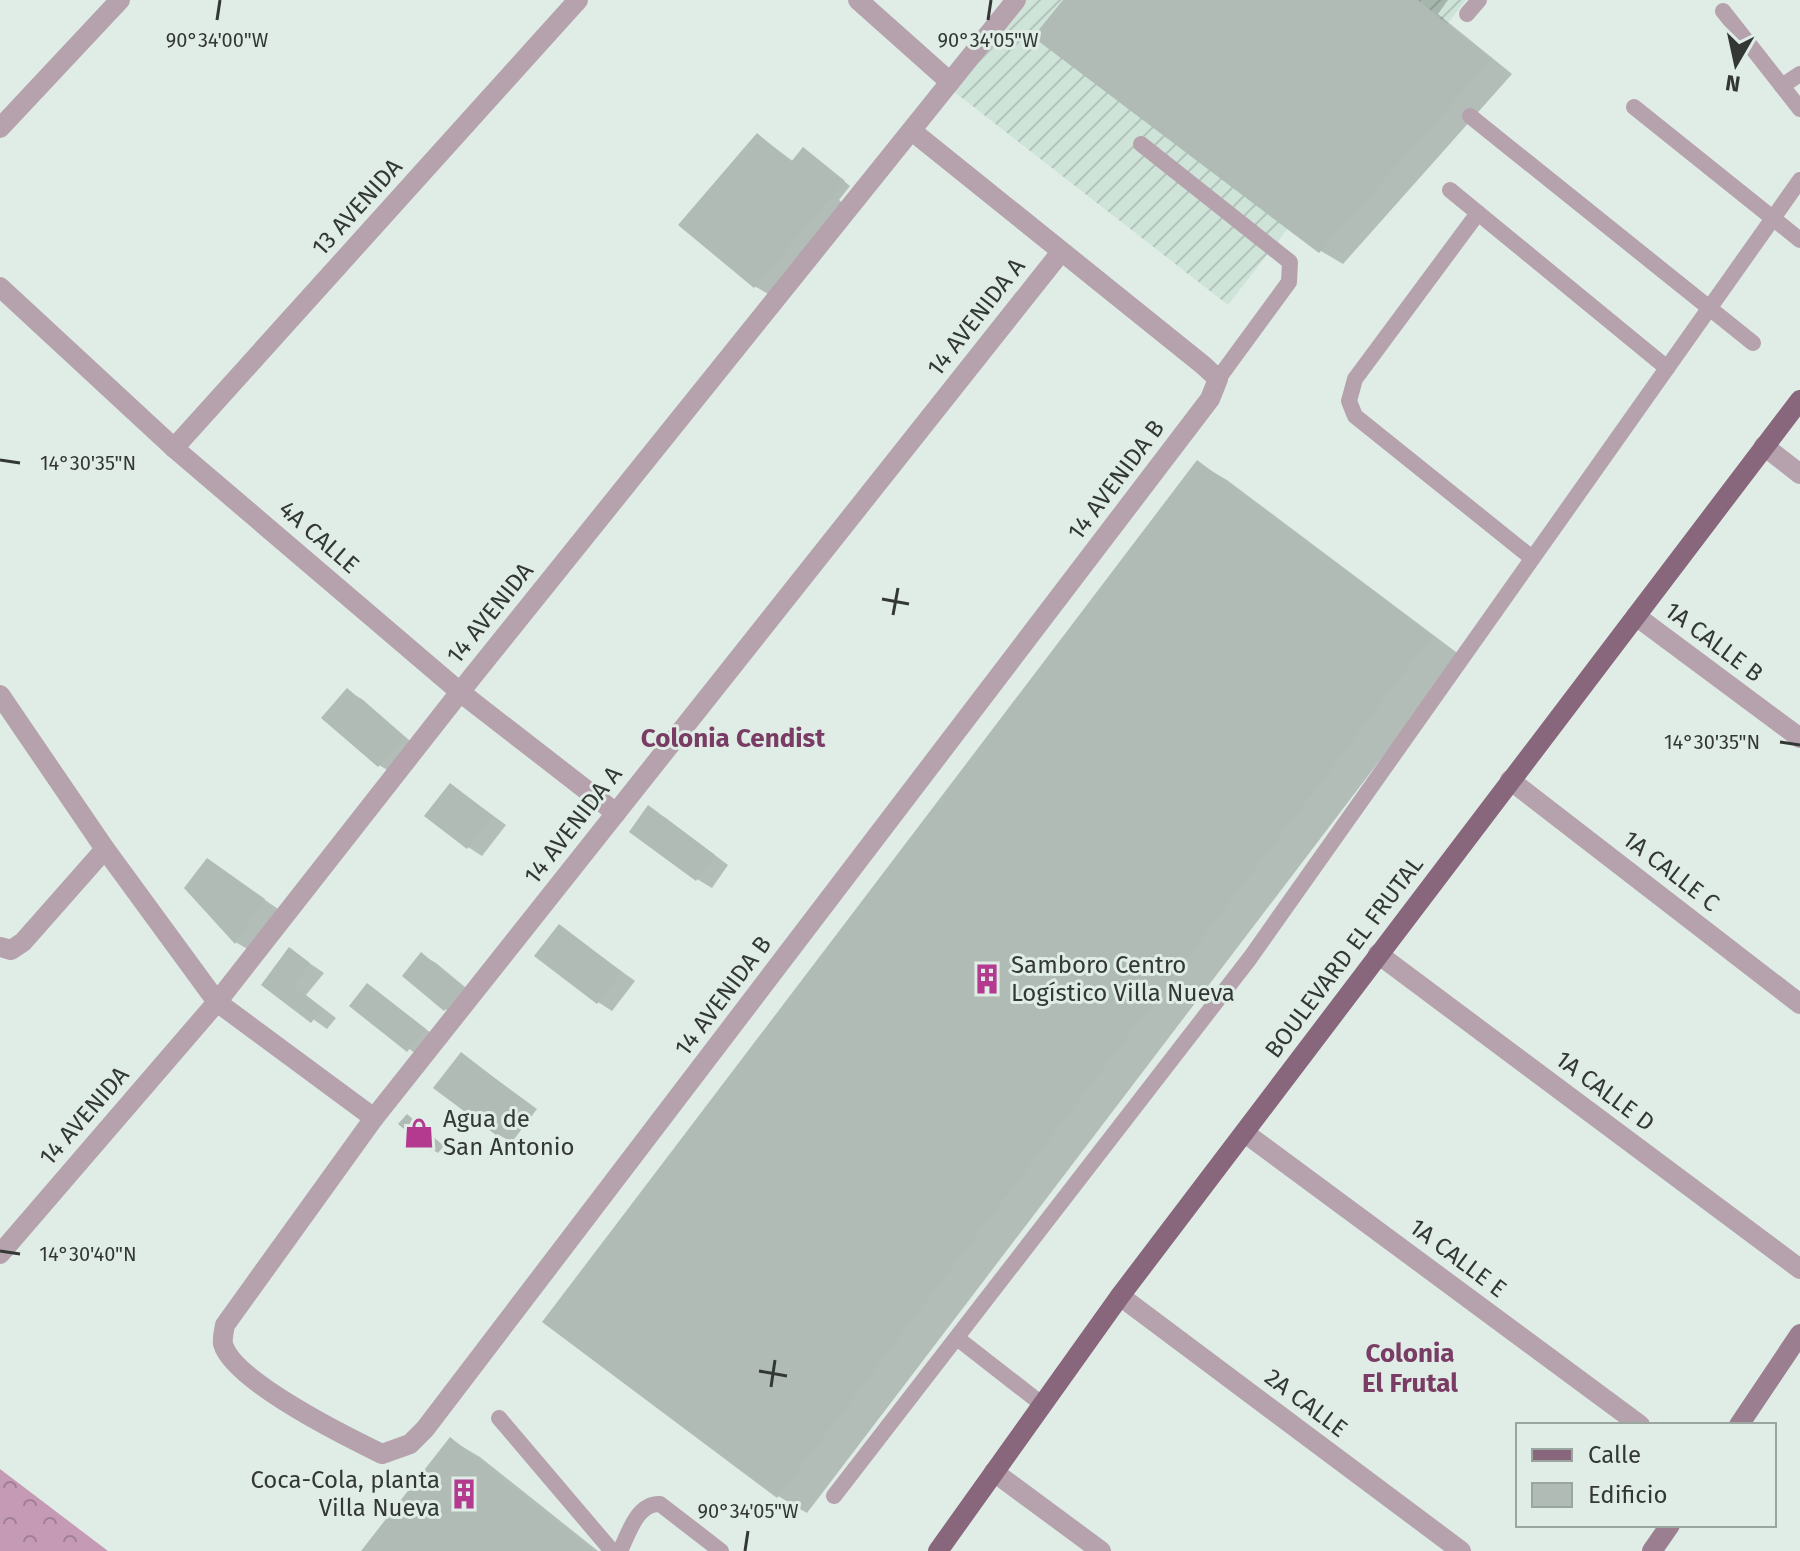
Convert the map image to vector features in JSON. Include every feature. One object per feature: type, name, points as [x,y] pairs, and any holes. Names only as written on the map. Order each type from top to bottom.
[{"type":"main road","name":"BOULEVARD EL FRUTAL","points":[[938,1551],[1120,1296],[1800,400]]},
{"type":"street","points":[[0,128],[120,0]]},
{"type":"street","name":"13 AVENIDA","points":[[174,448],[578,0]]},
{"type":"street","points":[[858,0],[950,82]]},
{"type":"street","name":"14 AVENIDA","points":[[0,1254],[217,1002],[460,692],[1016,0]]},
{"type":"street","points":[[912,131],[1218,379]]},
{"type":"street","name":"14 AVENIDA A","points":[[225,1325],[374,1118],[1061,252]]},
{"type":"street","name":"4A CALLE","points":[[0,287],[174,448],[460,692],[616,813]]},
{"type":"street","name":"14 AVENIDA B","points":[[225,1325],[222,1341],[231,1359],[301,1414],[382,1454],[410,1444],[425,1429],[1210,399],[1218,379]]},
{"type":"street","points":[[1764,446],[1800,474]]},
{"type":"street","name":"1A CALLE B","points":[[1636,616],[1800,738]]},
{"type":"street","points":[[0,695],[105,849],[217,1002],[374,1118]]},
{"type":"street","name":"1A CALLE C","points":[[1510,780],[1800,1004]]},
{"type":"street","points":[[0,947],[11,950],[23,942],[105,849]]},
{"type":"street","name":"1A CALLE D","points":[[1378,954],[1800,1269]]},
{"type":"street","name":"1A CALLE E","points":[[1245,1133],[1637,1423]]},
{"type":"street","name":"2A CALLE","points":[[1120,1296],[1461,1551]]},
{"type":"street","points":[[1740,1423],[1800,1334]]},
{"type":"street","points":[[994,1472],[1101,1551]]},
{"type":"street","points":[[1652,1551],[1669,1527]]},
{"type":"lane","points":[[1467,14],[1479,0]]},
{"type":"lane","points":[[1723,11],[1800,109]]},
{"type":"lane","points":[[1782,86],[1800,74]]},
{"type":"lane","points":[[1634,107],[1800,240]]},
{"type":"lane","points":[[1470,116],[1753,343]]},
{"type":"lane","points":[[1141,144],[1290,262],[1289,282],[1218,379]]},
{"type":"lane","points":[[834,1496],[1250,958],[1800,180]]},
{"type":"lane","points":[[1450,190],[1667,368]]},
{"type":"lane","points":[[1478,213],[1355,379],[1349,401],[1355,416],[1532,558]]},
{"type":"lane","points":[[957,1338],[1043,1405]]},
{"type":"lane","points":[[499,1418],[612,1551]]},
{"type":"lane","points":[[620,1551],[642,1509],[651,1503],[660,1504],[721,1551]]},
{"type":"shaded area","points":[[1022,0],[1466,0],[1228,305],[948,87]]},
{"type":"green space","points":[[0,1469],[108,1551],[0,1551]]},
{"type":"building","points":[[1063,0],[1418,0],[1491,60],[1319,253],[1033,37]]},
{"type":"building","points":[[757,133],[791,162],[803,147],[845,181],[754,288],[678,225]]},
{"type":"building","name":"Samboro Centro Logístico Villa Nueva","points":[[1197,460],[1432,636],[777,1498],[542,1322]]},
{"type":"building","points":[[347,688],[404,737],[378,767],[321,718]]},
{"type":"building","points":[[450,783],[493,816],[467,849],[424,816]]},
{"type":"building","points":[[648,805],[715,855],[696,881],[629,832]]},
{"type":"building","points":[[207,858],[265,899],[235,944],[184,888]]},
{"type":"building","points":[[559,924],[622,972],[597,1004],[534,956]]},
{"type":"building","points":[[289,947],[310,963],[293,986],[322,1008],[311,1023],[261,985]]},
{"type":"building","points":[[421,952],[463,988],[444,1011],[402,976]]},
{"type":"building","points":[[367,983],[426,1029],[407,1052],[349,1006]]},
{"type":"building","points":[[461,1052],[523,1100],[496,1135],[433,1088]]},
{"type":"building","name":"Agua de San Antonio","points":[[407,1114],[439,1142],[430,1151],[398,1124]]},
{"type":"building","name":"Coca-Cola, planta Villa Nueva","points":[[450,1437],[593,1551],[361,1551]]},
{"type":"place","name":"Samboro Centro Logístico Villa Nueva","points":[[987,979]]},
{"type":"place","name":"Agua de San Antonio","points":[[419,1133]]},
{"type":"place","name":"Coca-Cola, planta Villa Nueva","points":[[464,1494]]},
{"type":"district","name":"Colonia Cendist","points":[[733,738]]},
{"type":"district","name":"Colonia El Frutal","points":[[1410,1368]]}]
